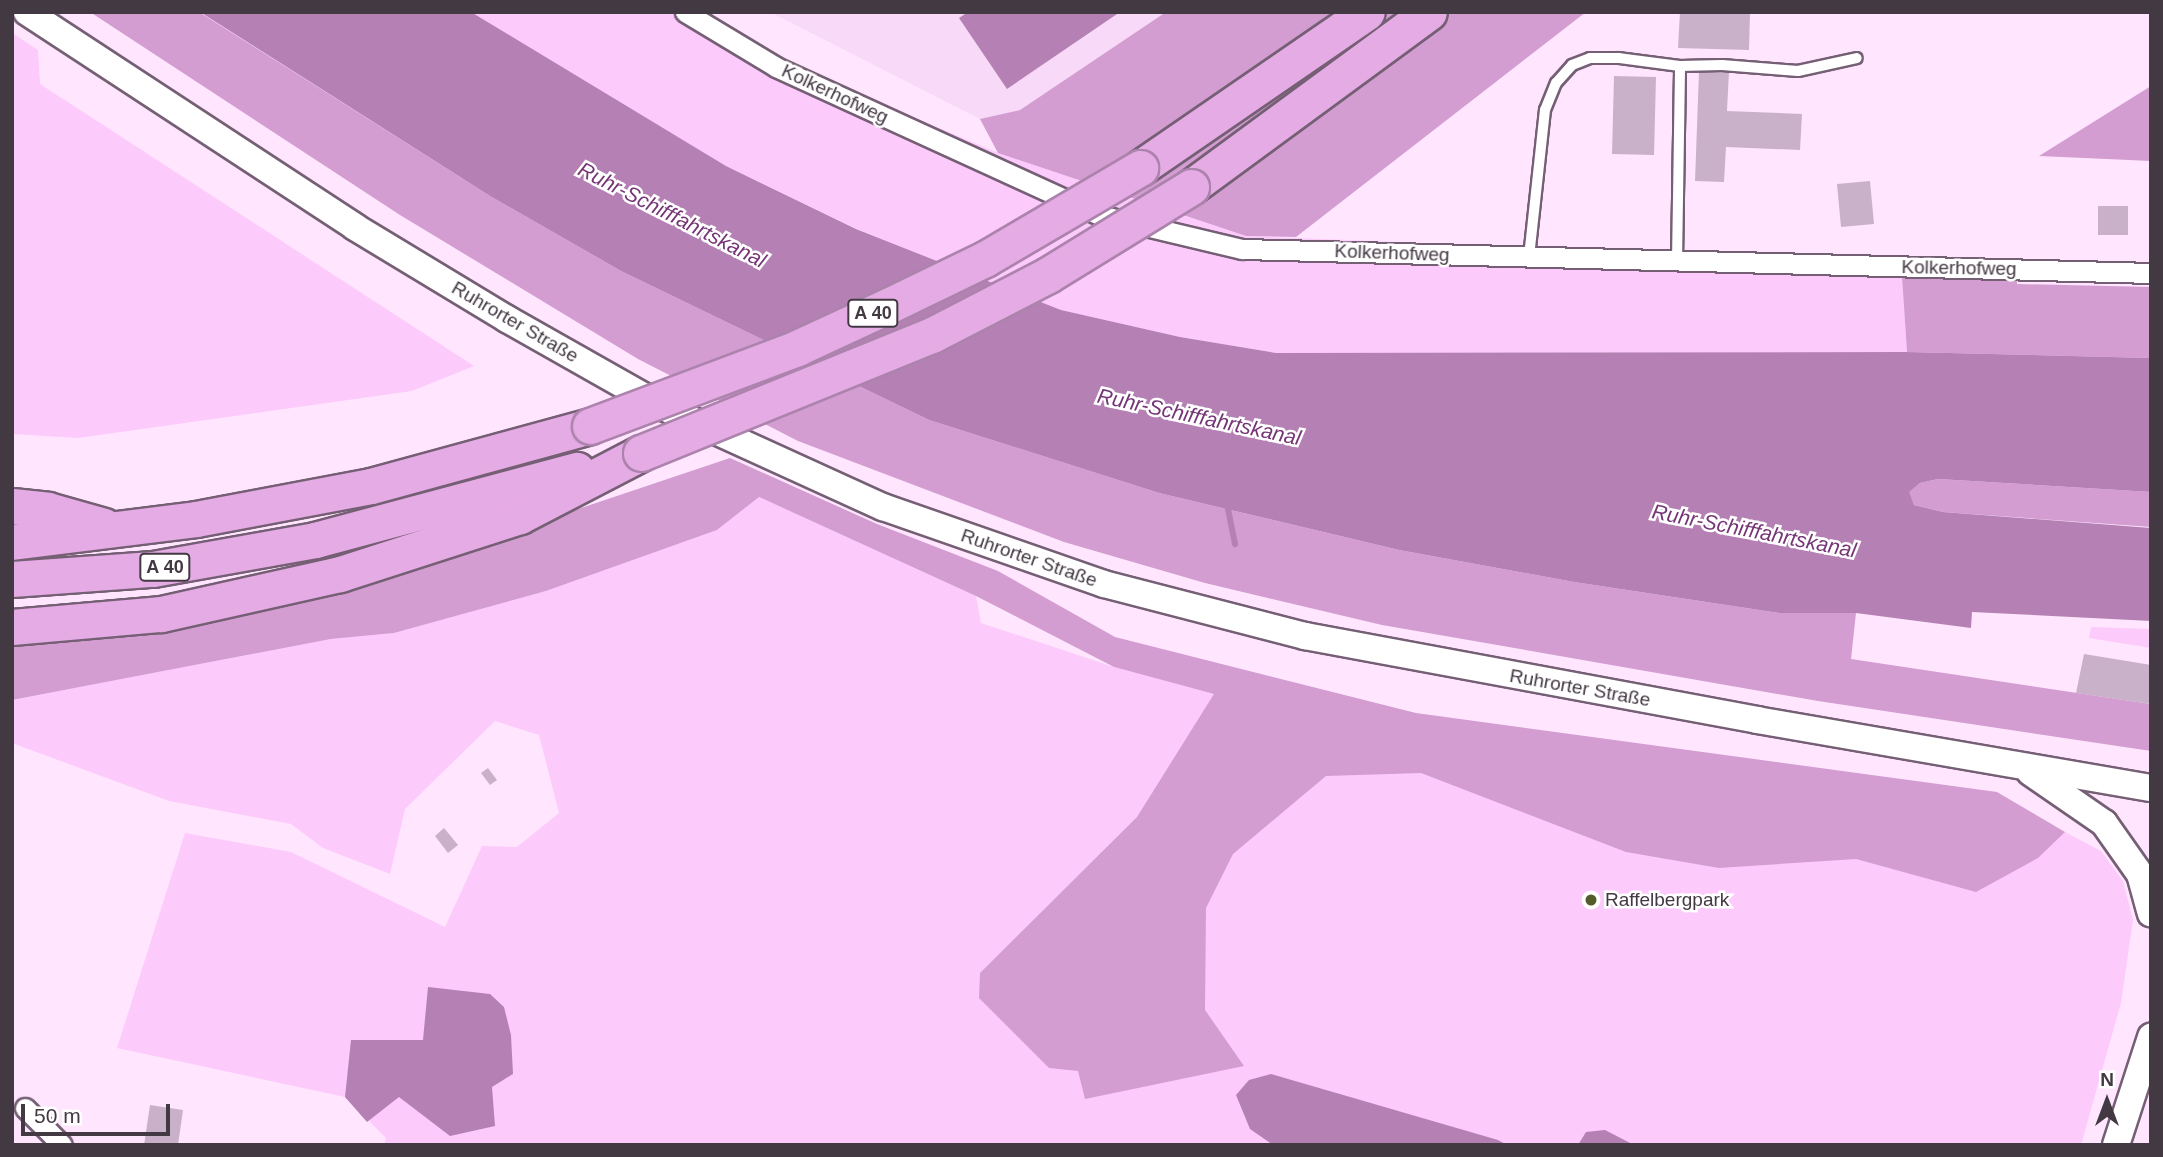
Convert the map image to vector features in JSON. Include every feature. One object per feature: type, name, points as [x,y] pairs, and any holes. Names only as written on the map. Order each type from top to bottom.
[{"type":"highway","name":"A 40","points":[[15,541],[209,517],[371,486],[590,426],[797,348],[985,259],[1140,168],[1367,12]]},
{"type":"highway","name":"A 40","points":[[12,579],[153,569],[315,540],[641,453],[932,335],[1048,275],[1191,187],[1429,12]]},
{"type":"highway","points":[[12,627],[161,614],[340,574],[520,516],[641,453]]},
{"type":"highway","points":[[12,506],[48,510],[118,530]]},
{"type":"main road","name":"Ruhrorter Straße","points":[[27,12],[355,227],[507,319],[661,406],[883,507],[1104,584],[1305,636],[1757,720],[2151,788]]},
{"type":"main road","points":[[2017,764],[2104,823],[2140,874],[2151,914]]},
{"type":"main road","points":[[2116,1145],[2151,1037]]},
{"type":"street","name":"Kolkerhofweg","points":[[685,12],[776,67],[1099,215],[1242,249],[2151,273]]},
{"type":"street","points":[[25,1108],[62,1145]]},
{"type":"lane","points":[[1529,257],[1545,110],[1556,83],[1573,65],[1590,58],[1619,58],[1680,66],[1798,71],[1857,58]]},
{"type":"lane","points":[[1677,261],[1680,66]]},
{"type":"shaded area","points":[[90,12],[199,12],[490,196],[621,271],[929,420],[1159,493],[1399,550],[1574,582],[1779,613],[1856,613],[1851,659],[2151,704],[2151,751],[1818,701],[1382,625],[1205,583],[1064,542],[798,441],[638,359],[400,215]]},
{"type":"shaded area","points":[[471,12],[698,12],[781,61],[998,153],[1246,236],[1901,262],[1907,352],[1276,353],[1180,337],[1061,310],[857,229],[726,166]]},
{"type":"shaded area","points":[[770,12],[1166,12],[1020,110],[980,119]]},
{"type":"shaded area","points":[[1166,12],[1586,12],[1296,237],[1246,236],[998,153],[980,119],[1020,110]]},
{"type":"shaded area","points":[[12,33],[38,50],[40,84],[474,366],[412,391],[78,438],[12,434]]},
{"type":"shaded area","points":[[2151,86],[2151,161],[2039,156]]},
{"type":"shaded area","points":[[2017,260],[2017,284],[2151,287],[2151,358],[1907,352],[1901,262]]},
{"type":"shaded area","points":[[730,458],[877,524],[998,571],[1115,637],[1416,713],[1997,792],[2065,832],[2038,858],[1976,892],[1856,859],[1719,868],[1626,852],[1421,773],[1326,776],[1233,854],[1206,908],[1205,1010],[1244,1066],[1085,1099],[1078,1071],[1049,1068],[979,998],[980,973],[1137,817],[1214,694],[1114,667],[976,596],[759,497],[717,530],[546,591],[394,633],[331,639],[12,700],[12,646],[328,593]]},
{"type":"shaded area","points":[[1938,479],[2151,492],[2151,527],[1943,512],[1914,505],[1908,492],[1920,483]]},
{"type":"shaded area","points":[[759,497],[976,596],[981,623],[1114,667],[1214,694],[1457,742],[2065,832],[2101,851],[2123,881],[2133,920],[2121,1003],[2081,1145],[384,1145],[386,1138],[345,1097],[117,1048],[185,833],[291,852],[445,927],[482,846],[517,847],[559,813],[539,735],[495,721],[405,809],[390,874],[323,848],[291,824],[169,801],[12,743],[12,700],[331,639],[394,633],[546,591],[717,530]]},
{"type":"shaded area","points":[[2091,627],[2151,629],[2151,648],[2089,638]]},
{"type":"water","name":"Ruhr-Schifffahrtskanal","points":[[200,12],[471,12],[726,166],[856,229],[1061,310],[1180,337],[1276,353],[1907,352],[2151,358],[2151,492],[1938,479],[1920,483],[1909,492],[1914,505],[1943,512],[2151,528],[2151,621],[1972,612],[1971,628],[1856,613],[1779,613],[1574,582],[1399,550],[1159,493],[929,420],[621,271],[490,196]]},
{"type":"water","points":[[968,12],[1120,12],[1007,89],[959,18]]},
{"type":"water","points":[[428,987],[490,994],[504,1007],[511,1035],[513,1074],[492,1087],[495,1126],[450,1136],[399,1097],[367,1122],[345,1097],[351,1040],[423,1040]]},
{"type":"water","points":[[1271,1074],[1498,1140],[1507,1145],[1273,1145],[1250,1129],[1236,1095],[1249,1080]]},
{"type":"water","points":[[1605,1130],[1634,1145],[1578,1145],[1586,1132]]},
{"type":"building","points":[[1680,12],[1750,12],[1749,50],[1678,48]]},
{"type":"building","points":[[1699,71],[1729,72],[1727,111],[1802,114],[1800,150],[1726,147],[1724,182],[1695,181]]},
{"type":"building","points":[[1614,76],[1656,77],[1654,155],[1612,154]]},
{"type":"building","points":[[1870,181],[1874,224],[1841,227],[1837,184]]},
{"type":"building","points":[[2098,206],[2128,206],[2128,235],[2098,235]]},
{"type":"building","points":[[2084,654],[2151,665],[2151,704],[2076,693]]},
{"type":"building","points":[[488,768],[497,780],[490,785],[481,773]]},
{"type":"building","points":[[444,828],[458,845],[448,853],[435,836]]},
{"type":"building","points":[[150,1105],[183,1110],[178,1145],[144,1145]]},
{"type":"waterway","points":[[1227,504],[1235,544]]},
{"type":"place","name":"Raffelbergpark","points":[[1591,900]]}]
